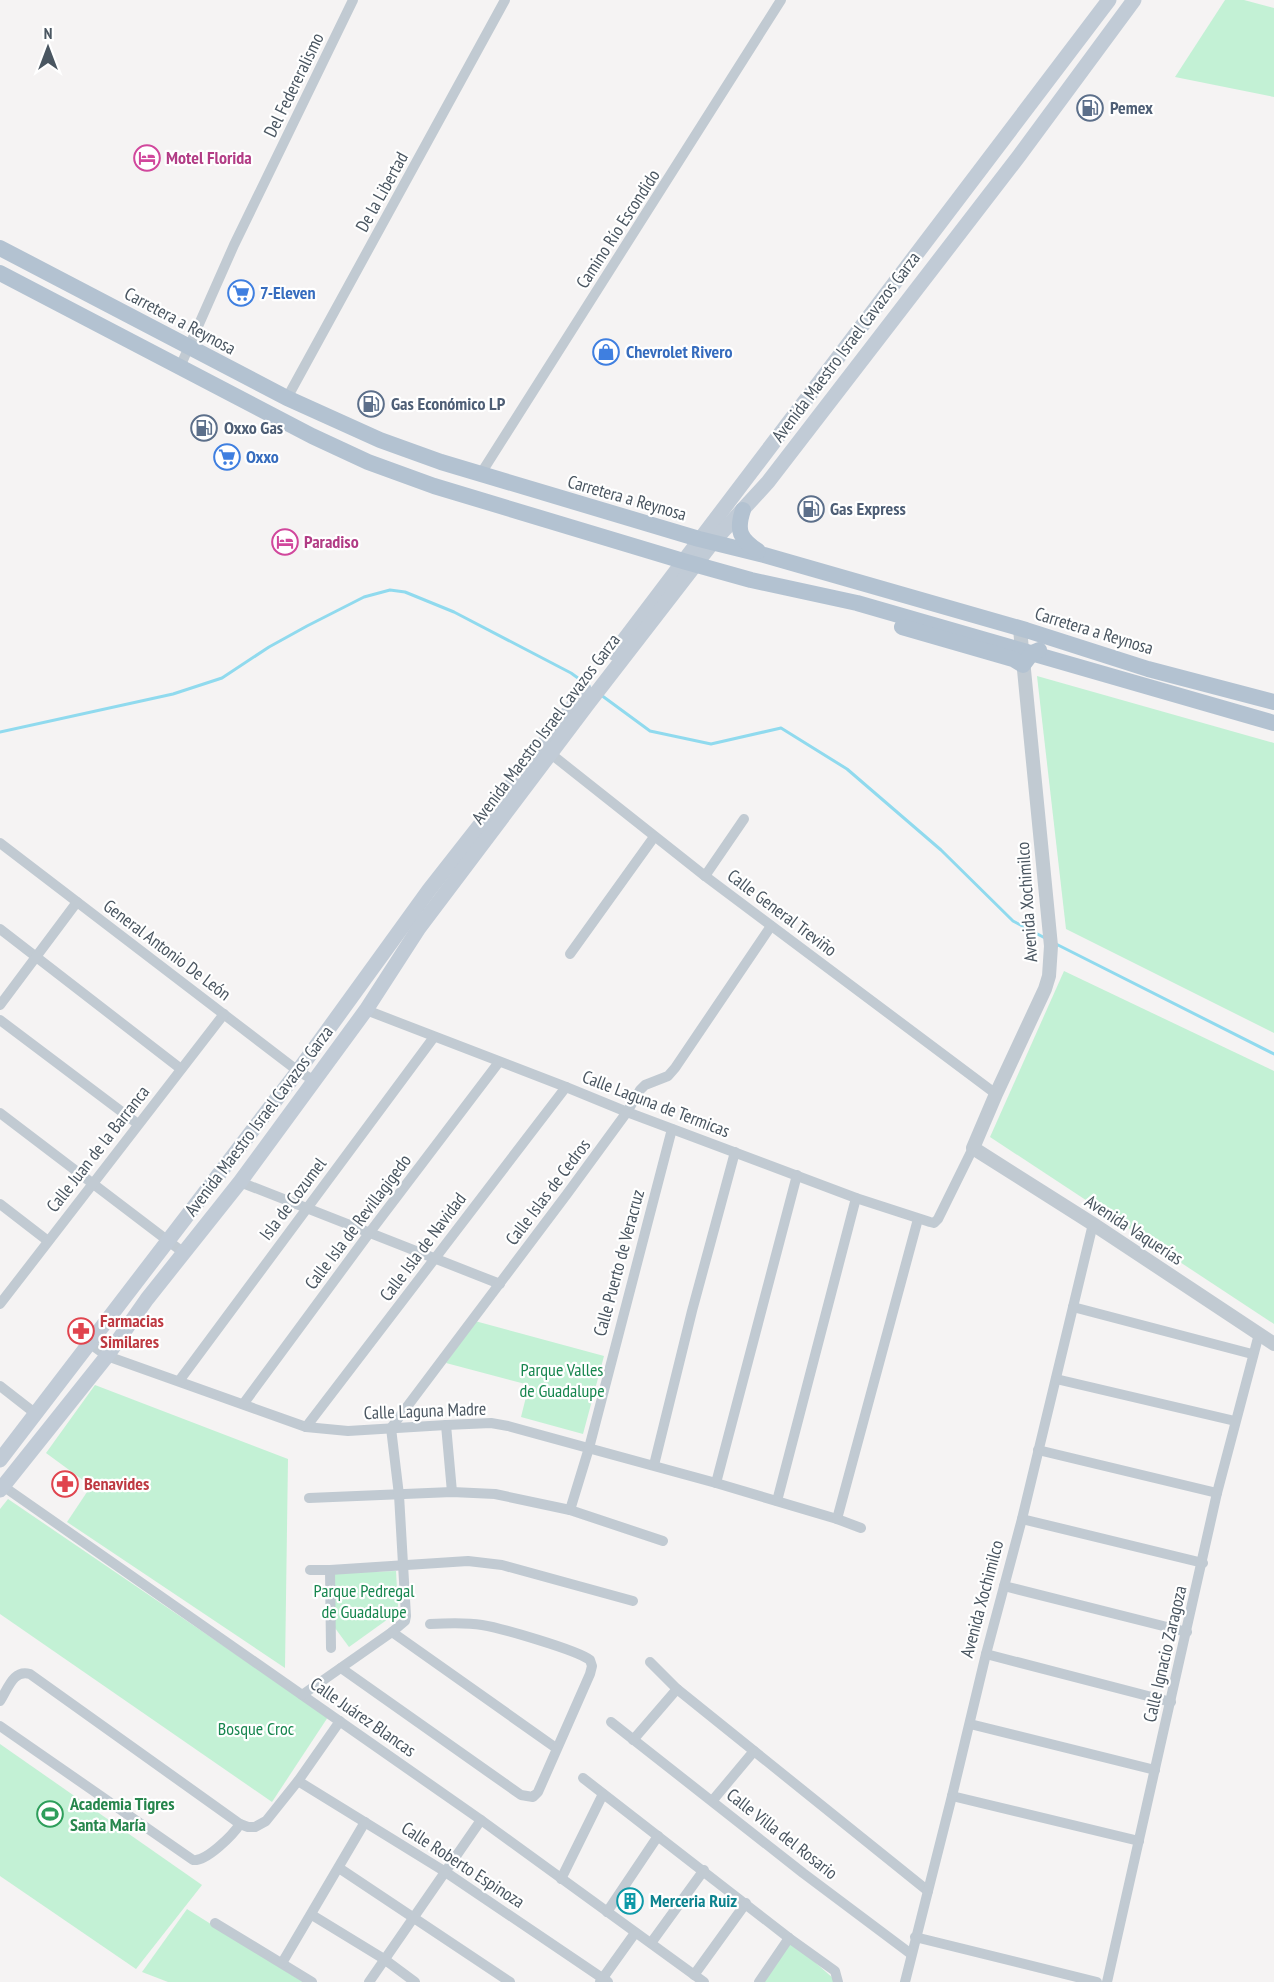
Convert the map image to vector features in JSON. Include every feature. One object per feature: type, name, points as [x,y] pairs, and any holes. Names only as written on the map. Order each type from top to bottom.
[{"type":"main road","name":"Avenida Maestro Israel Cavazos Garza","points":[[0,1460],[298,1071],[429,890],[583,701],[706,541],[1109,0]]},
{"type":"main road","name":"Avenida Maestro Israel Cavazos Garza","points":[[706,541],[743,510],[768,482],[1019,156],[1134,0]]},
{"type":"main road","points":[[1098,13],[1115,26]]},
{"type":"main road","name":"Carretera a Reynosa","points":[[0,248],[287,399],[380,440],[480,475],[645,524],[764,555],[1020,628],[1148,669],[1274,702]]},
{"type":"main road","points":[[0,273],[350,454],[443,489],[689,563],[751,580],[856,603],[862,614],[869,617],[1013,660],[1039,650],[1131,671],[1148,669]]},
{"type":"main road","points":[[443,489],[451,479],[461,478],[619,522],[645,524]]},
{"type":"main road","points":[[743,510],[739,522],[741,535],[748,545],[764,555]]},
{"type":"main road","points":[[1026,656],[1274,723]]},
{"type":"main road","name":"Avenida Maestro Israel Cavazos Garza","points":[[1,1487],[107,1356],[147,1299],[240,1182],[315,1081],[366,1010],[419,928],[550,754],[583,701]]},
{"type":"street","name":"Del Federeralismo","points":[[180,367],[239,234],[353,0]]},
{"type":"street","name":"De la Libertad","points":[[287,399],[505,0]]},
{"type":"street","name":"Camino Río Escondido","points":[[480,475],[781,0]]},
{"type":"street","name":"Avenida Xochimilco","points":[[937,1221],[973,1149],[1045,989],[1051,966],[1026,656],[1020,628]]},
{"type":"street","name":"Calle General Treviño","points":[[550,754],[705,876],[996,1094]]},
{"type":"street","points":[[705,876],[744,819]]},
{"type":"street","points":[[570,954],[654,837]]},
{"type":"street","name":"General Antonio De León","points":[[0,843],[298,1071],[315,1081]]},
{"type":"street","points":[[0,1005],[77,902]]},
{"type":"street","name":"Calle Islas de Cedros","points":[[391,1428],[500,1284],[645,1085],[668,1076],[675,1068],[771,926]]},
{"type":"street","points":[[0,929],[181,1069]]},
{"type":"street","name":"Calle Laguna de Termicas","points":[[366,1010],[856,1198],[918,1219],[937,1221]]},
{"type":"street","name":"Calle Juan de la Barranca","points":[[2,1298],[224,1014]]},
{"type":"street","points":[[0,1020],[138,1124]]},
{"type":"street","name":"Isla de Cozumel","points":[[179,1380],[434,1037]]},
{"type":"street","name":"Calle Isla de Revillagigedo","points":[[244,1403],[499,1062]]},
{"type":"street","name":"Calle Isla de Navidad","points":[[306,1427],[566,1087]]},
{"type":"street","points":[[0,1113],[184,1253]]},
{"type":"street","name":"Calle Puerto de Veracruz","points":[[570,1510],[589,1448],[672,1129]]},
{"type":"street","name":"Avenida Vaquerías","points":[[973,1149],[1094,1224],[1274,1344]]},
{"type":"street","points":[[654,1465],[735,1152]]},
{"type":"street","points":[[716,1483],[797,1175]]},
{"type":"street","points":[[240,1182],[500,1284]]},
{"type":"street","points":[[777,1501],[856,1198]]},
{"type":"street","points":[[0,1204],[48,1241]]},
{"type":"street","points":[[837,1519],[918,1219]]},
{"type":"street","name":"Avenida Xochimilco","points":[[905,1982],[1094,1224]]},
{"type":"street","points":[[1073,1307],[1252,1354]]},
{"type":"street","name":"Calle Ignacio Zaragoza","points":[[1107,1982],[1217,1493],[1259,1334]]},
{"type":"street","name":"Calle Laguna Madre","points":[[89,1343],[107,1356],[306,1427],[348,1431],[446,1425],[508,1426],[654,1465],[861,1528]]},
{"type":"street","points":[[1056,1379],[1235,1421]]},
{"type":"street","points":[[0,1386],[36,1414]]},
{"type":"street","points":[[446,1425],[452,1492]]},
{"type":"street","points":[[302,1695],[392,1632],[401,1625],[406,1616],[399,1495],[391,1428]]},
{"type":"street","points":[[1038,1450],[1217,1493]]},
{"type":"street","name":"Calle Juárez Blancas","points":[[1,1487],[481,1820],[704,1982]]},
{"type":"street","points":[[309,1498],[452,1492],[495,1494],[570,1510],[663,1541]]},
{"type":"street","points":[[1022,1518],[1203,1563]]},
{"type":"street","points":[[310,1570],[468,1561],[502,1565],[633,1601]]},
{"type":"street","points":[[330,1570],[331,1648]]},
{"type":"street","points":[[1004,1586],[1187,1632]]},
{"type":"street","points":[[341,1668],[520,1795],[533,1797],[538,1792],[590,1674],[592,1666],[590,1660],[584,1656],[482,1625],[430,1624]]},
{"type":"street","points":[[392,1632],[556,1748]]},
{"type":"street","points":[[986,1654],[1171,1702]]},
{"type":"street","points":[[650,1662],[677,1689],[928,1890]]},
{"type":"street","points":[[0,1701],[16,1675],[22,1672],[30,1674],[240,1824],[248,1827],[261,1825],[298,1781],[340,1721]]},
{"type":"street","points":[[633,1740],[677,1689]]},
{"type":"street","name":"Calle Villa del Rosario","points":[[611,1722],[803,1873],[911,1954]]},
{"type":"street","points":[[970,1724],[1155,1770]]},
{"type":"street","points":[[0,1726],[193,1860],[201,1860],[228,1840],[240,1824]]},
{"type":"street","points":[[713,1800],[754,1751]]},
{"type":"street","points":[[583,1778],[835,1971],[839,1978],[838,1982]]},
{"type":"street","name":"Calle Roberto Espinoza","points":[[298,1781],[444,1871],[604,1981]]},
{"type":"street","points":[[561,1879],[603,1794]]},
{"type":"street","points":[[952,1796],[1139,1841]]},
{"type":"street","points":[[369,1982],[481,1820]]},
{"type":"street","points":[[282,1963],[365,1822]]},
{"type":"street","points":[[607,1912],[658,1836]]},
{"type":"street","points":[[339,1868],[510,1982]]},
{"type":"street","points":[[651,1943],[704,1869]]},
{"type":"street","points":[[694,1975],[746,1903]]},
{"type":"street","points":[[312,1915],[384,1959],[415,1982]]},
{"type":"street","points":[[215,1923],[312,1982]]},
{"type":"street","points":[[604,1981],[635,1933]]},
{"type":"street","points":[[915,1937],[1097,1982]]},
{"type":"street","points":[[759,1982],[789,1938]]},
{"type":"green space","points":[[1225,0],[1244,0],[1274,8],[1274,97],[1175,77]]},
{"type":"green space","points":[[1037,676],[1274,743],[1274,1033],[1066,929]]},
{"type":"green space","points":[[1064,971],[1274,1071],[1274,1324],[990,1137]]},
{"type":"green space","name":"Parque Valles de Guadalupe","points":[[475,1321],[604,1356],[583,1434],[521,1417],[529,1385],[446,1363]]},
{"type":"green space","points":[[95,1385],[288,1459],[285,1668],[67,1522],[91,1486],[46,1453]]},
{"type":"green space","name":"Bosque Croc","points":[[8,1499],[328,1717],[272,1802],[0,1614],[0,1509]]},
{"type":"green space","name":"Parque Pedregal de Guadalupe","points":[[396,1571],[398,1606],[395,1614],[349,1647],[335,1628],[334,1573]]},
{"type":"green space","name":"Academia Tigres Santa María","points":[[0,1744],[202,1885],[136,1969],[0,1876]]},
{"type":"green space","points":[[187,1909],[303,1982],[168,1982],[142,1972]]},
{"type":"green space","points":[[791,1941],[834,1979],[833,1982],[764,1982]]},
{"type":"waterway","points":[[0,732],[173,694],[222,678],[269,647],[307,626],[364,597],[390,590],[405,592],[454,612],[571,673],[589,686]]},
{"type":"waterway","points":[[601,695],[650,731],[711,744],[781,728],[847,769],[941,850],[1013,921],[1045,938]]},
{"type":"waterway","points":[[1056,944],[1274,1054]]},
{"type":"place","name":"Pemex","points":[[1090,108]]},
{"type":"place","name":"Motel Florida","points":[[147,158]]},
{"type":"place","name":"7-Eleven","points":[[241,293]]},
{"type":"place","name":"Chevrolet Rivero","points":[[606,352]]},
{"type":"place","name":"Gas Económico LP","points":[[371,404]]},
{"type":"place","name":"Oxxo Gas","points":[[204,428]]},
{"type":"place","name":"Oxxo","points":[[227,457]]},
{"type":"place","name":"Gas Express","points":[[811,509]]},
{"type":"place","name":"Paradiso","points":[[285,542]]},
{"type":"place","name":"Farmacias Similares","points":[[81,1331]]},
{"type":"place","name":"Benavides","points":[[65,1484]]},
{"type":"place","name":"Academia Tigres Santa María","points":[[50,1814]]},
{"type":"place","name":"Merceria Ruiz","points":[[630,1901]]}]
